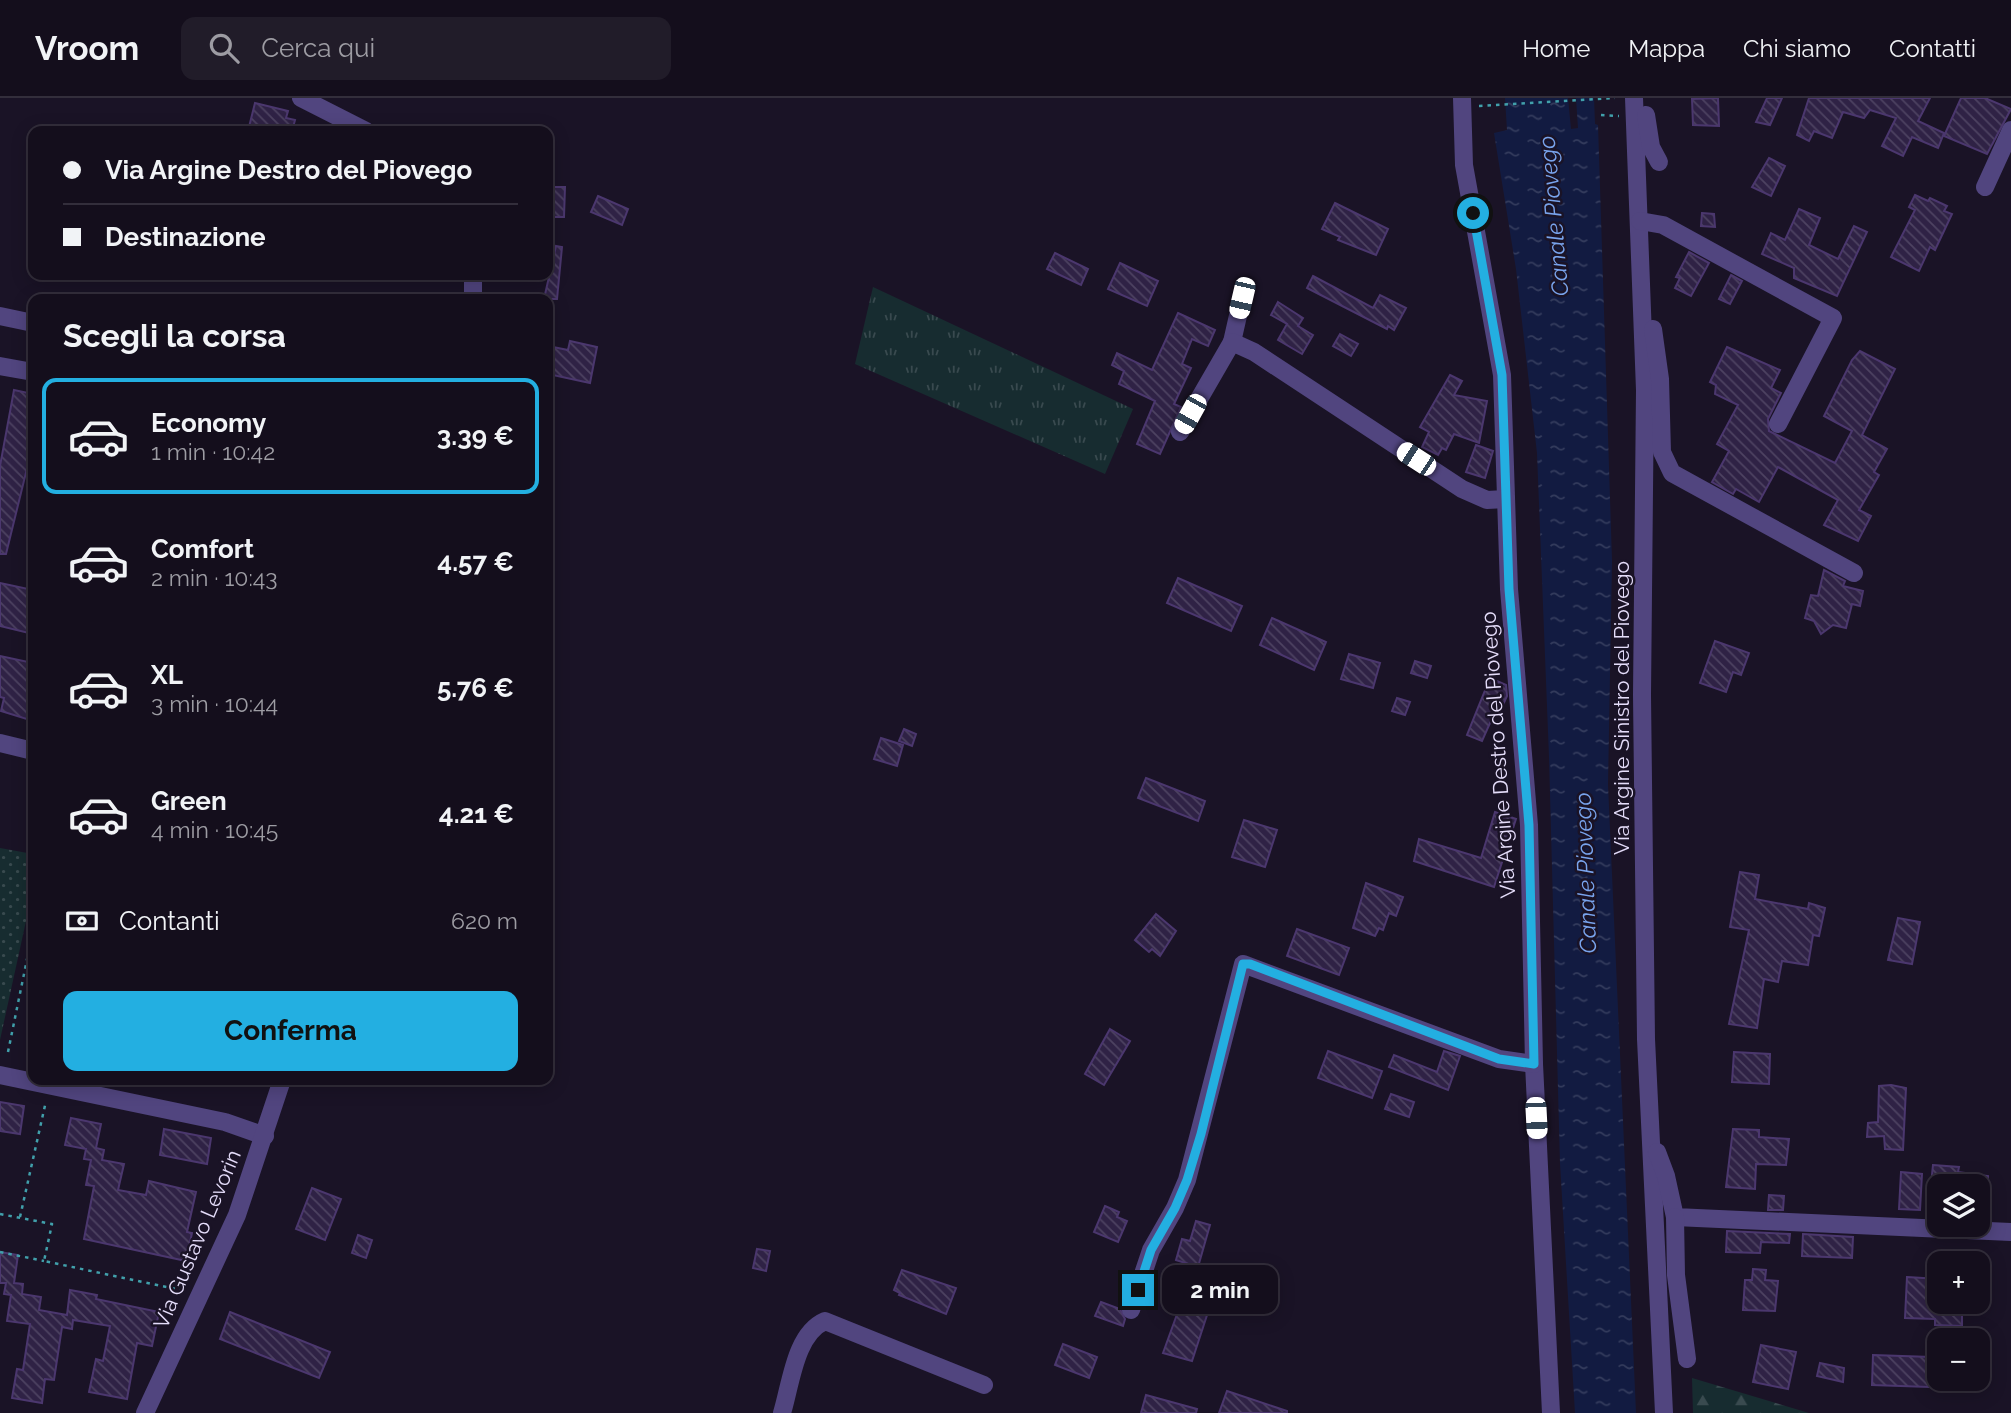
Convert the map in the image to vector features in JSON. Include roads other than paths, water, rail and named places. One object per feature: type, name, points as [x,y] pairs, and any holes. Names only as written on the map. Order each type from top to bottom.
[{"type":"street","points":[[300,98],[358,126]]},
{"type":"street","name":"Via Argine Sinistro del Piovego","points":[[1634,98],[1642,278],[1646,487],[1642,820],[1651,1139],[1664,1413]]},
{"type":"street","points":[[1644,98],[1650,147],[1660,162]]},
{"type":"street","name":"Via Argine Destro del Piovego","points":[[1468,102],[1464,165],[1502,375],[1509,589],[1529,825],[1534,1064],[1550,1413]]},
{"type":"street","points":[[1984,187],[2011,130]]},
{"type":"street","points":[[1640,221],[1663,225],[1833,318],[1778,424]]},
{"type":"street","name":"Via Argine Sinistro del Piovego","points":[[1642,278],[1650,306],[1660,379],[1662,452],[1672,473],[1854,573]]},
{"type":"street","points":[[1180,432],[1232,342],[1242,298]]},
{"type":"street","points":[[0,316],[28,322]]},
{"type":"street","points":[[1232,342],[1254,352],[1462,489],[1487,500],[1506,499]]},
{"type":"street","points":[[0,366],[28,371]]},
{"type":"street","points":[[0,743],[28,750]]},
{"type":"street","points":[[1132,1310],[1151,1250],[1175,1208],[1187,1180],[1243,964],[1250,964],[1499,1059],[1534,1064]]},
{"type":"street","points":[[0,1075],[28,1079]]},
{"type":"street","points":[[78,1085],[101,1088],[238,1125],[265,1136]]},
{"type":"street","name":"Via Gustavo Levorin","points":[[145,1413],[237,1214],[280,1085]]},
{"type":"street","name":"Via Argine Sinistro del Piovego","points":[[1651,1139],[1666,1176],[1675,1217],[1676,1275],[1687,1359]]},
{"type":"street","points":[[1675,1217],[2011,1232]]},
{"type":"street","points":[[782,1413],[803,1342],[813,1326],[825,1321],[984,1385]]},
{"type":"water","name":"Canale Piovego","points":[[1505,98],[1568,98],[1571,129],[1578,128],[1576,98],[1594,98],[1595,124],[1598,125],[1612,561],[1608,785],[1636,1413],[1575,1413],[1560,1163],[1549,756],[1537,453],[1516,269],[1494,133],[1507,130]]}]
